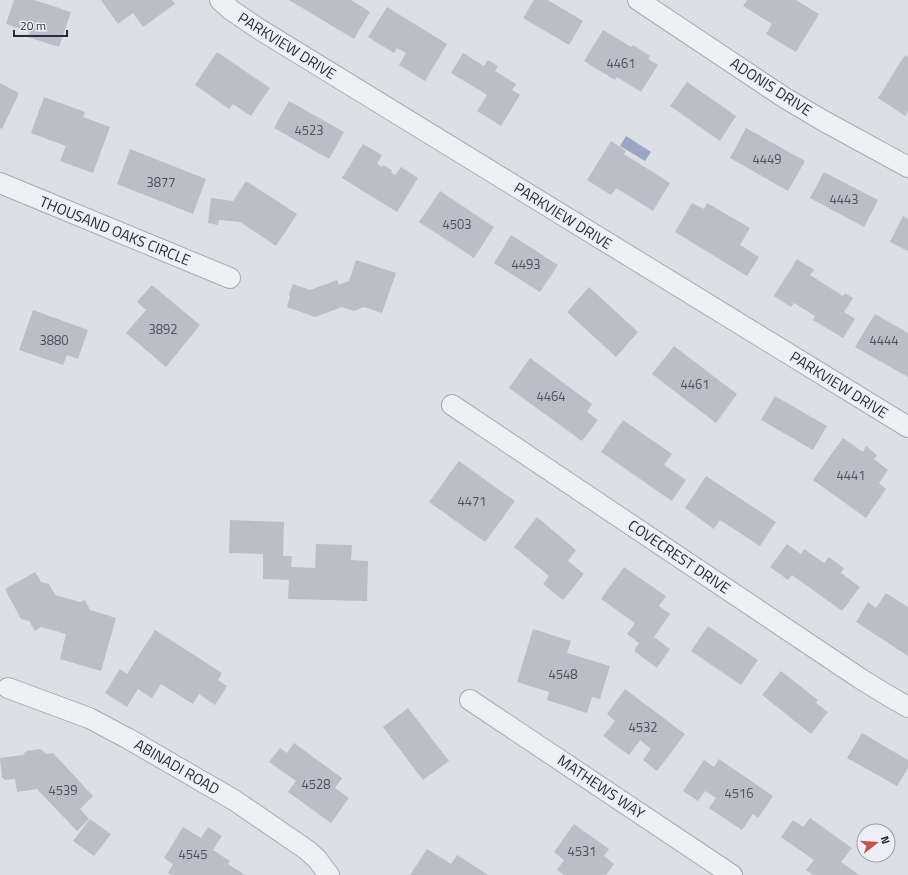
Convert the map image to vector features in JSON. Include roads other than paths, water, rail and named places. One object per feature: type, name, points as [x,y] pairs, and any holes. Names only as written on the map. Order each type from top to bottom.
[{"type":"street","name":"PARKVIEW DRIVE","points":[[220,0],[259,30],[908,427]]},
{"type":"street","name":"ADONIS DRIVE","points":[[638,0],[785,98],[828,124],[908,167]]},
{"type":"street","name":"THOUSAND OAKS CIRCLE","points":[[0,183],[230,278]]},
{"type":"street","name":"COVECREST DRIVE","points":[[452,405],[861,679],[908,707]]},
{"type":"street","name":"ABINADI ROAD","points":[[8,688],[89,718],[127,738],[234,800],[307,850],[317,859],[329,875]]},
{"type":"street","name":"MATHEWS WAY","points":[[470,700],[732,875]]},
{"type":"water","points":[[626,136],[651,152],[645,161],[620,146]]}]
